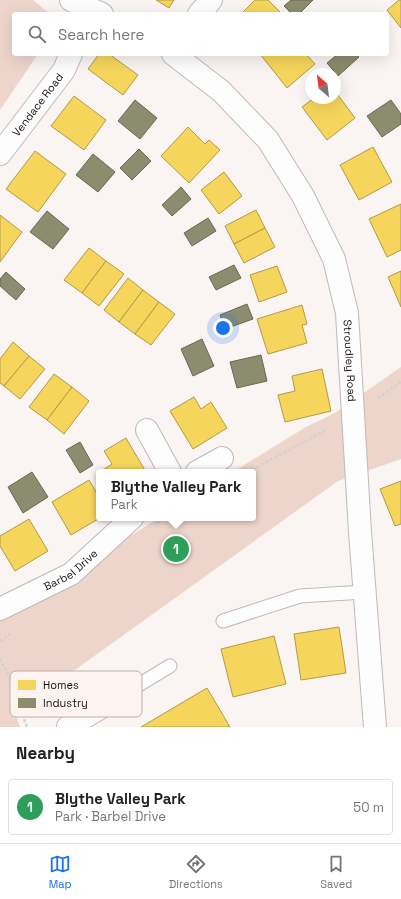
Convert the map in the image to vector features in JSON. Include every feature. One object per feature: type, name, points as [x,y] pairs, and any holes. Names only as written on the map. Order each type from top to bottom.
[{"type":"street","points":[[71,0],[96,12]]},
{"type":"street","points":[[201,12],[211,0]]},
{"type":"street","name":"Vendace Road","points":[[2,147],[64,70],[70,56]]},
{"type":"street","name":"Stroudley Road","points":[[176,56],[221,91],[268,140],[303,196],[334,259],[347,313],[364,592],[375,727]]},
{"type":"street","points":[[147,430],[168,469]]},
{"type":"street","points":[[202,469],[222,458]]},
{"type":"street","name":"Barbel Drive","points":[[0,609],[71,574],[129,521]]},
{"type":"street","points":[[81,724],[91,717]]},
{"type":"lane","points":[[222,621],[300,596],[364,592]]},
{"type":"lane","points":[[142,683],[170,666]]},
{"type":"path","points":[[0,659],[10,681]]},
{"type":"path","points":[[23,717],[27,727]]},
{"type":"shaded area","points":[[0,0],[33,0],[48,12],[12,12],[12,56],[37,56],[0,110]]},
{"type":"shaded area","points":[[401,367],[401,459],[338,481],[73,671],[10,671],[10,717],[16,717],[20,727],[0,727],[0,617],[154,521],[256,521],[256,469],[238,469],[306,427],[335,413]]},
{"type":"building: Homes","points":[[156,0],[174,0],[169,8]]},
{"type":"building: Homes","points":[[255,0],[268,0],[280,12],[243,12]]},
{"type":"building: Homes","points":[[401,0],[401,28],[389,12],[387,10]]},
{"type":"building: Homes","points":[[98,56],[112,56],[138,75],[123,95],[88,69]]},
{"type":"building: Homes","points":[[262,56],[308,56],[315,64],[310,68],[305,68],[305,73],[287,88]]},
{"type":"building: Homes","points":[[74,96],[106,120],[84,150],[51,126]]},
{"type":"building: Homes","points":[[341,99],[355,118],[327,140],[302,107],[306,104],[341,104]]},
{"type":"building: Homes","points":[[188,127],[205,144],[209,140],[220,150],[189,183],[161,156]]},
{"type":"building: Homes","points":[[373,147],[392,182],[359,200],[340,165]]},
{"type":"building: Homes","points":[[35,151],[66,174],[38,212],[6,189]]},
{"type":"building: Homes","points":[[224,172],[242,196],[219,214],[201,190]]},
{"type":"building: Homes","points":[[401,204],[401,250],[387,257],[369,219]]},
{"type":"building: Homes","points":[[256,210],[265,228],[234,244],[225,226]]},
{"type":"building: Homes","points":[[0,215],[22,232],[0,262]]},
{"type":"building: Homes","points":[[265,228],[275,247],[244,263],[234,244]]},
{"type":"building: Homes","points":[[89,248],[106,261],[82,293],[64,280]]},
{"type":"building: Homes","points":[[106,261],[124,274],[99,306],[82,293]]},
{"type":"building: Homes","points":[[277,266],[287,292],[259,302],[250,275]]},
{"type":"building: Homes","points":[[401,271],[401,307],[388,277]]},
{"type":"building: Homes","points":[[128,278],[143,290],[119,322],[104,310]]},
{"type":"building: Homes","points":[[143,290],[159,302],[135,334],[119,322]]},
{"type":"building: Homes","points":[[159,302],[175,314],[151,345],[135,334]]},
{"type":"building: Homes","points":[[302,305],[307,324],[302,325],[307,343],[268,354],[257,319]]},
{"type":"building: Homes","points":[[13,342],[29,356],[4,386],[0,383],[0,359]]},
{"type":"building: Homes","points":[[29,356],[45,369],[20,399],[4,386]]},
{"type":"building: Homes","points":[[322,369],[331,411],[285,422],[278,395],[295,391],[292,376]]},
{"type":"building: Homes","points":[[54,374],[72,387],[47,420],[29,407]]},
{"type":"building: Homes","points":[[72,387],[89,401],[64,434],[47,420]]},
{"type":"building: Homes","points":[[194,397],[201,409],[211,402],[227,428],[193,449],[170,411]]},
{"type":"building: Homes","points":[[126,438],[144,469],[104,469],[112,464],[104,451]]},
{"type":"building: Homes","points":[[89,480],[96,492],[96,520],[71,535],[52,502]]},
{"type":"building: Homes","points":[[401,481],[401,524],[395,526],[380,489]]},
{"type":"building: Homes","points":[[29,519],[48,551],[15,571],[0,546],[0,536]]},
{"type":"building: Homes","points":[[339,627],[346,673],[301,680],[294,634]]},
{"type":"building: Homes","points":[[274,636],[286,684],[233,697],[221,649]]},
{"type":"building: Homes","points":[[207,688],[230,727],[141,727]]},
{"type":"building: Industry","points":[[291,0],[313,0],[301,12],[290,12],[284,6]]},
{"type":"building: Industry","points":[[336,56],[359,57],[341,73],[341,68],[331,68],[327,63]]},
{"type":"building: Industry","points":[[135,100],[157,118],[140,139],[118,121]]},
{"type":"building: Industry","points":[[391,100],[401,114],[401,124],[382,137],[367,116]]},
{"type":"building: Industry","points":[[139,149],[151,161],[132,180],[120,168]]},
{"type":"building: Industry","points":[[93,154],[115,172],[98,192],[76,175]]},
{"type":"building: Industry","points":[[181,187],[191,199],[172,216],[162,205]]},
{"type":"building: Industry","points":[[47,211],[69,229],[53,249],[30,232]]},
{"type":"building: Industry","points":[[208,218],[216,231],[192,246],[184,233]]},
{"type":"building: Industry","points":[[234,265],[241,278],[216,290],[209,277]]},
{"type":"building: Industry","points":[[6,272],[25,289],[16,300],[0,286],[0,279]]},
{"type":"building: Industry","points":[[247,304],[253,319],[225,329],[220,315]]},
{"type":"building: Industry","points":[[202,339],[214,366],[193,376],[181,349]]},
{"type":"building: Industry","points":[[261,355],[267,381],[237,388],[230,362]]},
{"type":"building: Industry","points":[[80,442],[93,465],[80,473],[66,450]]},
{"type":"building: Industry","points":[[32,472],[48,497],[23,513],[8,487]]},
{"type":"place","name":"Blythe Valley Park","points":[[176,549]]}]
